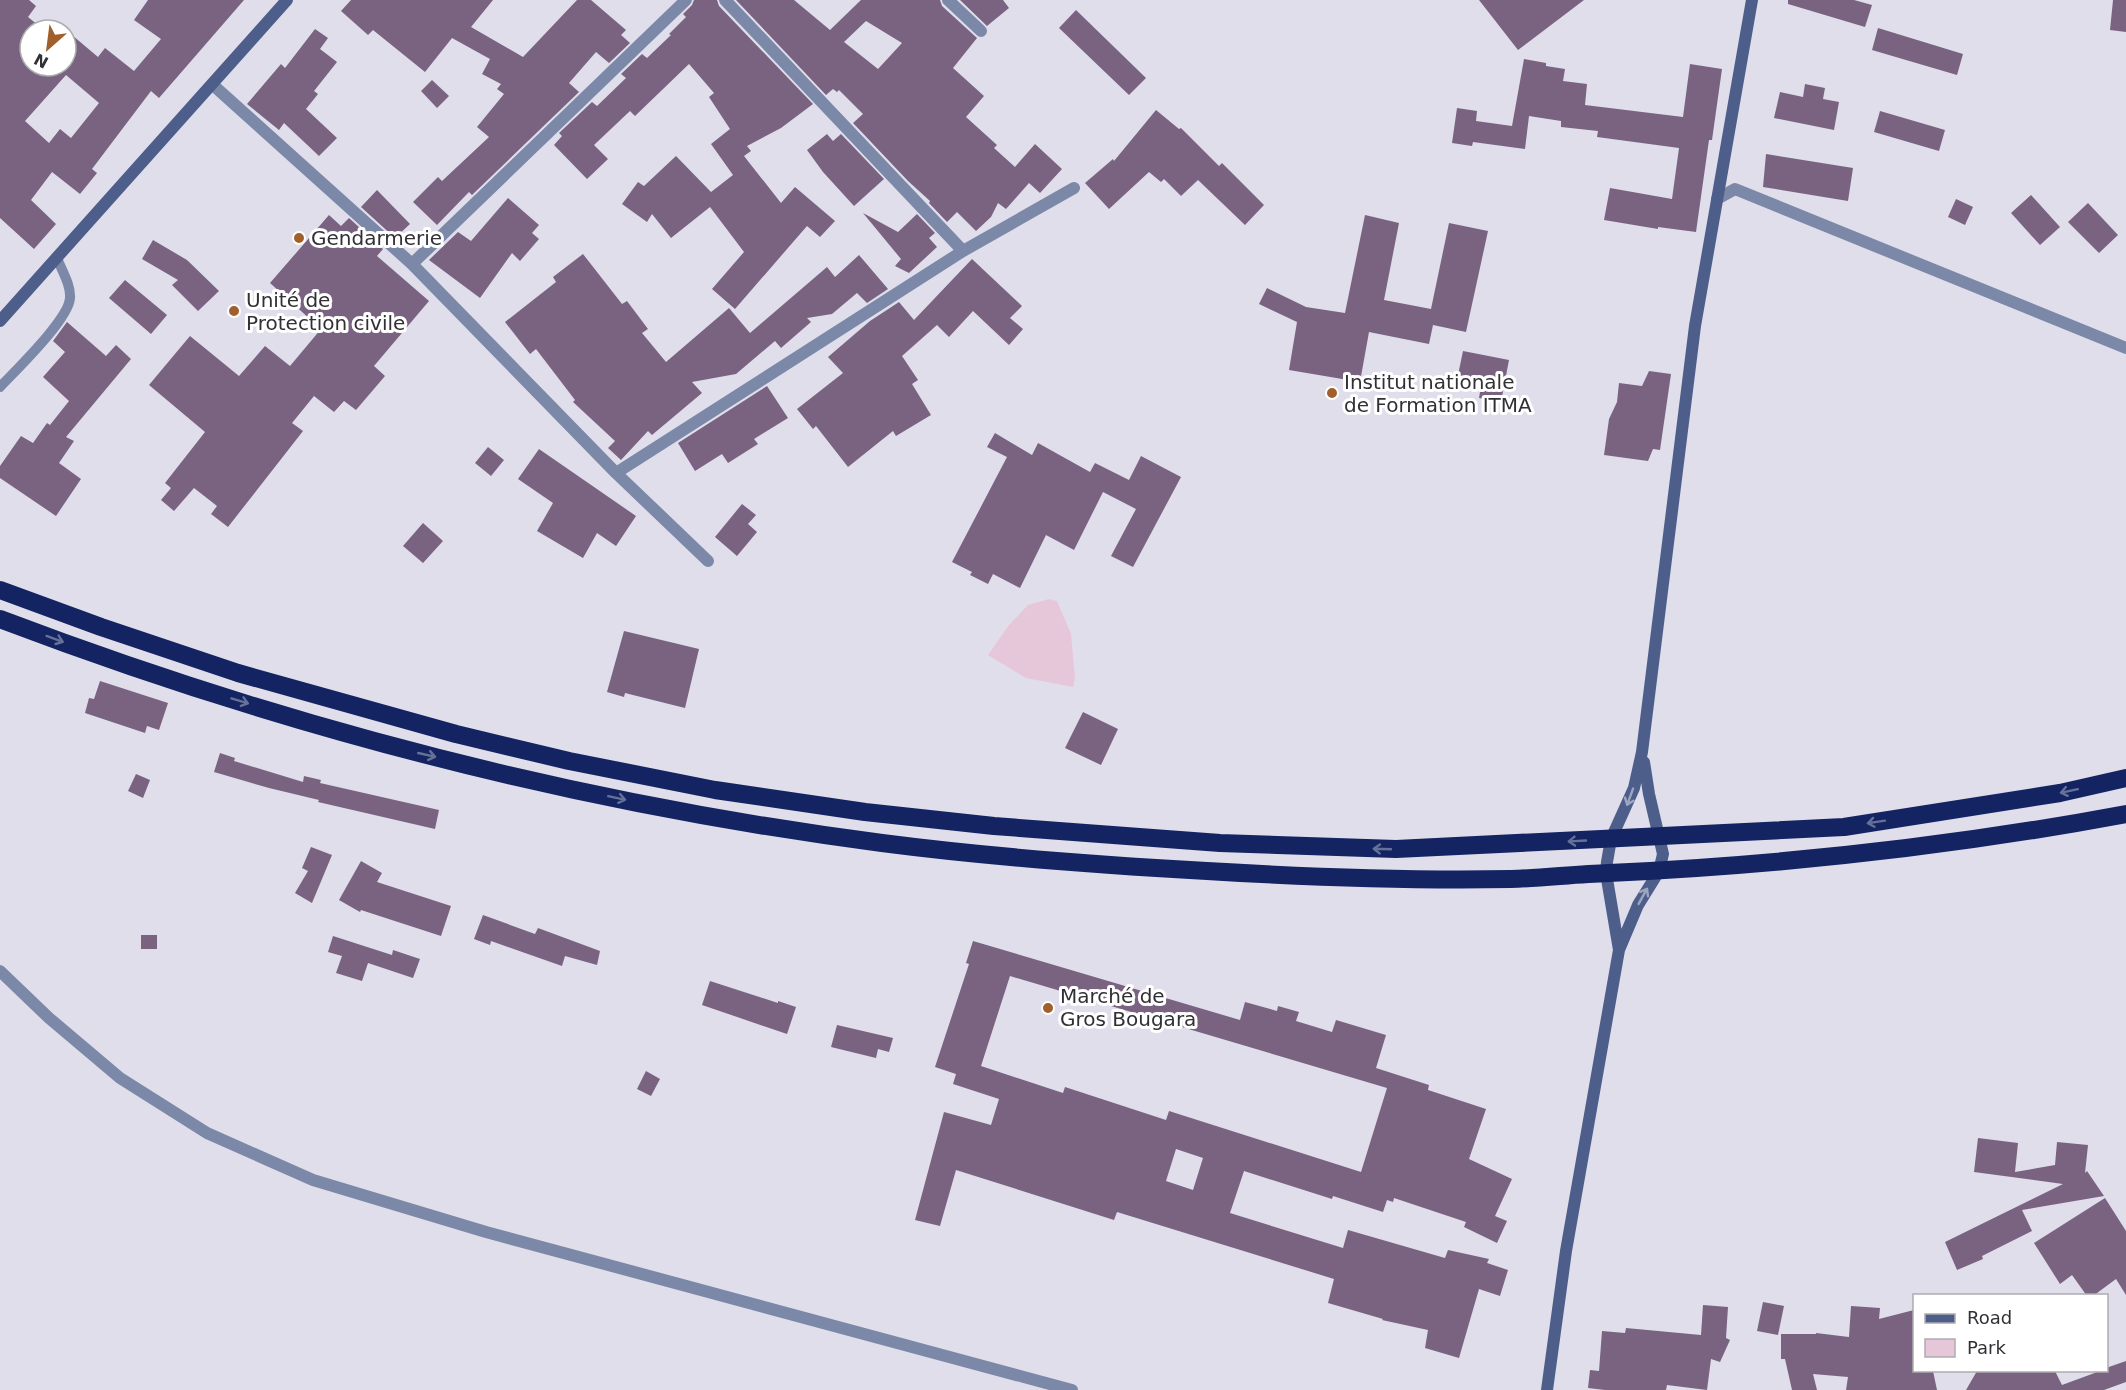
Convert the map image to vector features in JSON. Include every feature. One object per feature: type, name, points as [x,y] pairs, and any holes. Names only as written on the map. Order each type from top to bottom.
[{"type":"highway","points":[[0,590],[238,673],[456,734],[569,761],[715,790],[865,812],[982,825],[1220,843],[1396,849],[1844,826],[2060,793],[2126,778]]},
{"type":"highway","points":[[0,619],[158,676],[383,744],[610,796],[764,825],[882,843],[1006,857],[1142,867],[1372,879],[1515,879],[1776,863],[1886,852],[2044,830],[2126,814]]},
{"type":"main road","points":[[0,321],[288,0]]},
{"type":"main road","points":[[1619,950],[1606,862],[1611,839],[1634,788],[1642,752],[1695,326],[1752,0]]},
{"type":"main road","points":[[1547,1390],[1566,1251],[1619,950],[1638,905],[1659,871],[1663,854],[1642,752]]},
{"type":"street","points":[[412,264],[686,0]]},
{"type":"street","points":[[724,0],[963,251]]},
{"type":"street","points":[[948,0],[981,31]]},
{"type":"street","points":[[213,85],[412,264],[616,473],[708,561]]},
{"type":"street","points":[[616,473],[963,251],[1074,188]]},
{"type":"street","points":[[1717,199],[1735,189],[2126,348]]},
{"type":"street","points":[[0,971],[49,1018],[120,1078],[207,1133],[313,1180],[486,1233],[1072,1390]]},
{"type":"lane","points":[[0,387],[63,315],[70,302],[70,290],[57,258]]},
{"type":"green space","points":[[1049,599],[1057,601],[1071,634],[1075,678],[1073,687],[1026,678],[988,655],[1009,625],[1028,605]]},
{"type":"building","points":[[0,0],[29,0],[36,6],[29,18],[18,18],[18,78],[63,78],[25,121],[49,143],[60,129],[71,138],[99,103],[70,78],[78,78],[78,40],[98,57],[105,48],[134,71],[161,39],[134,20],[148,0],[244,0],[159,98],[151,91],[92,169],[97,173],[80,194],[52,172],[31,200],[56,224],[34,249],[0,218]]},
{"type":"building","points":[[351,0],[493,0],[471,27],[523,57],[577,0],[591,0],[626,30],[621,35],[630,43],[609,63],[596,52],[569,83],[579,92],[472,195],[469,192],[437,225],[413,202],[438,177],[442,181],[489,137],[477,127],[504,94],[497,89],[501,84],[482,74],[490,59],[452,38],[425,72],[373,30],[368,35],[341,11]]},
{"type":"building","points":[[694,0],[717,0],[719,6],[813,104],[781,128],[747,146],[751,151],[744,156],[781,203],[795,187],[835,221],[820,237],[807,226],[735,309],[712,289],[744,252],[710,207],[671,238],[652,214],[647,222],[622,204],[638,182],[644,186],[676,156],[711,192],[733,175],[711,144],[730,129],[709,97],[714,93],[689,64],[635,116],[630,111],[594,145],[608,159],[587,179],[554,145],[562,136],[559,133],[592,102],[597,106],[626,78],[621,74],[642,54],[647,58],[671,35],[669,34],[686,17],[683,14]]},
{"type":"building","points":[[736,0],[794,0],[830,30],[861,0],[940,0],[942,6],[977,38],[953,68],[984,96],[966,117],[997,145],[994,148],[1015,167],[1035,144],[1062,169],[1040,193],[1029,183],[1006,209],[998,203],[991,217],[976,231],[957,212],[947,222],[929,203],[930,201],[853,123],[863,114],[839,90],[837,92],[833,89],[826,95]],"holes":[[[866,21],[902,43],[878,69],[844,42]]]},
{"type":"building","points":[[960,0],[1003,0],[1009,8],[987,26]]},
{"type":"building","points":[[1479,0],[1584,0],[1518,50]]},
{"type":"building","points":[[1788,0],[1854,0],[1872,5],[1865,27],[1788,4]]},
{"type":"building","points":[[2113,0],[2126,0],[2126,32],[2110,30]]},
{"type":"building","points":[[1076,10],[1146,78],[1129,95],[1059,28]]},
{"type":"building","points":[[1878,28],[1963,54],[1957,75],[1872,50]]},
{"type":"building","points":[[315,29],[328,38],[320,49],[337,62],[314,91],[318,94],[306,109],[337,138],[319,156],[284,123],[279,130],[247,104],[281,64],[285,68]]},
{"type":"building","points":[[1524,59],[1565,69],[1563,81],[1587,84],[1585,105],[1683,117],[1690,64],[1722,69],[1696,232],[1658,227],[1658,229],[1604,220],[1610,188],[1672,199],[1679,148],[1597,137],[1598,131],[1561,127],[1561,121],[1529,116],[1525,149],[1473,142],[1472,146],[1452,143],[1457,108],[1477,111],[1476,121],[1512,126]]},
{"type":"building","points":[[432,80],[449,96],[437,108],[421,91]]},
{"type":"building","points":[[1805,84],[1825,88],[1823,99],[1839,102],[1834,130],[1774,118],[1780,92],[1803,97]]},
{"type":"building","points":[[1156,110],[1179,129],[1181,128],[1219,166],[1222,163],[1264,205],[1245,225],[1198,180],[1181,196],[1164,179],[1161,182],[1149,172],[1109,209],[1085,183],[1113,159],[1114,161]]},
{"type":"building","points":[[1880,111],[1945,130],[1939,151],[1874,132]]},
{"type":"building","points":[[827,134],[833,141],[841,134],[884,179],[854,206],[823,172],[807,150]]},
{"type":"building","points":[[1766,154],[1853,168],[1848,201],[1763,187]]},
{"type":"building","points":[[377,190],[410,224],[395,238],[361,207]]},
{"type":"building","points":[[2031,195],[2060,227],[2040,245],[2011,213]]},
{"type":"building","points":[[508,198],[539,225],[532,233],[539,239],[520,261],[512,253],[480,298],[429,260],[458,232],[471,241]]},
{"type":"building","points":[[1956,199],[1973,207],[1965,225],[1948,217]]},
{"type":"building","points":[[2088,203],[2118,235],[2099,253],[2068,222]]},
{"type":"building","points":[[863,213],[898,232],[917,214],[935,233],[929,238],[937,247],[909,273],[895,266],[901,259]]},
{"type":"building","points":[[329,215],[341,226],[349,218],[383,249],[377,256],[429,301],[374,366],[385,376],[356,410],[344,401],[334,412],[314,396],[292,423],[303,431],[228,527],[211,514],[217,506],[194,488],[174,511],[161,500],[171,488],[165,483],[205,432],[149,385],[190,336],[239,376],[265,346],[290,366],[321,329],[270,283]]},
{"type":"building","points":[[1365,215],[1399,223],[1384,300],[1431,309],[1449,223],[1488,231],[1466,332],[1433,325],[1429,344],[1369,332],[1360,382],[1289,370],[1297,322],[1259,304],[1267,288],[1306,307],[1345,313]]},
{"type":"building","points":[[153,240],[187,260],[219,291],[198,311],[172,285],[178,280],[142,259]]},
{"type":"building","points":[[583,254],[622,304],[627,301],[648,329],[642,333],[666,362],[729,308],[750,333],[827,267],[835,277],[859,255],[888,289],[867,303],[857,293],[832,314],[807,318],[811,322],[781,348],[775,341],[736,374],[692,382],[702,393],[652,435],[648,431],[621,460],[608,448],[615,441],[573,402],[575,400],[536,349],[530,354],[505,322],[556,282],[553,277]]},
{"type":"building","points":[[972,259],[1022,306],[1010,318],[1023,329],[1009,345],[973,311],[949,337],[937,325],[902,356],[918,380],[912,384],[931,415],[896,436],[893,431],[848,467],[816,426],[813,429],[797,409],[843,373],[828,357],[870,321],[899,302],[914,320]]},
{"type":"building","points":[[125,280],[167,315],[151,334],[109,298]]},
{"type":"building","points":[[67,322],[106,356],[116,345],[131,359],[66,437],[74,441],[59,463],[81,479],[56,516],[0,478],[0,466],[21,436],[33,443],[47,423],[50,425],[69,401],[43,377],[65,352],[53,341]]},
{"type":"building","points":[[1463,351],[1509,360],[1501,402],[1479,398],[1482,380],[1458,375]]},
{"type":"building","points":[[1649,371],[1671,374],[1660,450],[1653,449],[1648,461],[1604,455],[1609,419],[1617,402],[1619,383],[1642,386]]},
{"type":"building","points":[[767,386],[788,418],[754,439],[758,444],[728,463],[722,454],[695,471],[678,443]]},
{"type":"building","points":[[995,433],[1032,455],[1038,443],[1090,472],[1095,463],[1129,480],[1141,456],[1181,477],[1133,567],[1111,556],[1136,509],[1103,492],[1074,550],[1046,535],[1020,588],[993,574],[988,584],[970,575],[972,572],[952,562],[1007,457],[987,447]]},
{"type":"building","points":[[488,447],[504,460],[491,476],[475,463]]},
{"type":"building","points":[[539,449],[636,516],[616,546],[597,533],[583,558],[537,531],[553,503],[518,479]]},
{"type":"building","points":[[742,504],[756,515],[748,524],[757,532],[737,556],[715,537]]},
{"type":"building","points":[[423,523],[443,541],[423,563],[403,546]]},
{"type":"building","points":[[624,631],[699,649],[685,708],[625,693],[624,697],[607,692]]},
{"type":"building","points":[[100,681],[168,703],[159,730],[147,726],[145,733],[85,713],[89,698],[94,699]]},
{"type":"building","points":[[1083,712],[1118,729],[1101,765],[1065,748]]},
{"type":"building","points":[[220,753],[235,758],[234,761],[303,782],[304,776],[321,780],[320,783],[439,810],[435,829],[318,802],[319,800],[214,772]]},
{"type":"building","points":[[136,774],[150,780],[143,798],[128,791]]},
{"type":"building","points":[[311,847],[332,855],[312,903],[295,893],[308,871],[302,868]]},
{"type":"building","points":[[361,861],[382,873],[377,882],[451,906],[441,936],[361,910],[360,912],[339,900]]},
{"type":"building","points":[[483,915],[535,934],[538,928],[600,951],[597,965],[565,956],[562,966],[491,941],[490,945],[474,939]]},
{"type":"building","points":[[141,935],[157,935],[157,949],[141,949]]},
{"type":"building","points":[[333,936],[392,955],[393,950],[420,959],[413,978],[368,963],[362,981],[336,973],[342,956],[328,952]]},
{"type":"building","points":[[973,941],[1240,1020],[1245,1002],[1277,1011],[1278,1006],[1299,1012],[1296,1021],[1332,1032],[1336,1020],[1386,1035],[1376,1068],[1429,1085],[1428,1090],[1486,1109],[1469,1159],[1512,1179],[1495,1216],[1507,1221],[1497,1243],[1464,1227],[1466,1222],[1394,1198],[1393,1202],[1387,1200],[1383,1212],[1333,1196],[1332,1199],[1244,1171],[1230,1213],[1343,1248],[1348,1230],[1445,1258],[1448,1250],[1489,1259],[1487,1263],[1508,1270],[1500,1296],[1479,1289],[1459,1358],[1425,1348],[1428,1330],[1382,1320],[1328,1303],[1334,1279],[1117,1212],[1114,1220],[956,1170],[940,1226],[915,1220],[944,1112],[991,1125],[999,1099],[953,1084],[956,1074],[935,1067],[969,964],[966,963]],"holes":[[[1010,976],[1387,1088],[1361,1172],[1169,1111],[1166,1120],[1065,1087],[1063,1093],[981,1066]],[[1176,1149],[1203,1158],[1193,1190],[1166,1181]]]},
{"type":"building","points":[[710,981],[796,1007],[787,1034],[702,1005]]},
{"type":"building","points":[[837,1025],[893,1038],[889,1052],[878,1049],[876,1058],[831,1047]]},
{"type":"building","points":[[646,1071],[660,1079],[651,1096],[637,1089]]},
{"type":"building","points":[[1978,1138],[2018,1143],[2015,1172],[2055,1165],[2057,1142],[2088,1145],[2085,1173],[2087,1171],[2104,1196],[2022,1210],[2032,1231],[1982,1256],[1983,1259],[1957,1270],[1945,1242],[2063,1184],[1974,1172]]},
{"type":"building","points":[[2105,1198],[2126,1231],[2126,1295],[2116,1279],[2096,1294],[2086,1294],[2072,1275],[2060,1284],[2034,1243]]},
{"type":"building","points":[[1763,1302],[1784,1306],[1778,1335],[1757,1331]]},
{"type":"building","points":[[1703,1305],[1728,1307],[1726,1338],[1730,1340],[1720,1362],[1711,1359],[1707,1390],[1667,1385],[1666,1390],[1588,1388],[1590,1370],[1599,1371],[1602,1331],[1625,1333],[1626,1328],[1701,1335]]},
{"type":"building","points":[[1851,1306],[1880,1308],[1879,1319],[1913,1310],[1913,1372],[1933,1372],[1937,1390],[1846,1390],[1848,1377],[1813,1374],[1817,1390],[1792,1390],[1785,1359],[1781,1359],[1781,1334],[1816,1333],[1849,1337]]},
{"type":"building","points":[[2126,1361],[2126,1382],[2104,1390],[1966,1390],[1976,1372],[2056,1372],[2062,1385],[2097,1372],[2108,1372],[2108,1367]]},
{"type":"place","name":"Gendarmerie","points":[[299,238]]},
{"type":"place","name":"Unité de Protection civile","points":[[234,311]]},
{"type":"place","name":"Institut nationale de Formation ITMA","points":[[1332,393]]},
{"type":"place","name":"Marché de Gros Bougara","points":[[1048,1008]]}]
